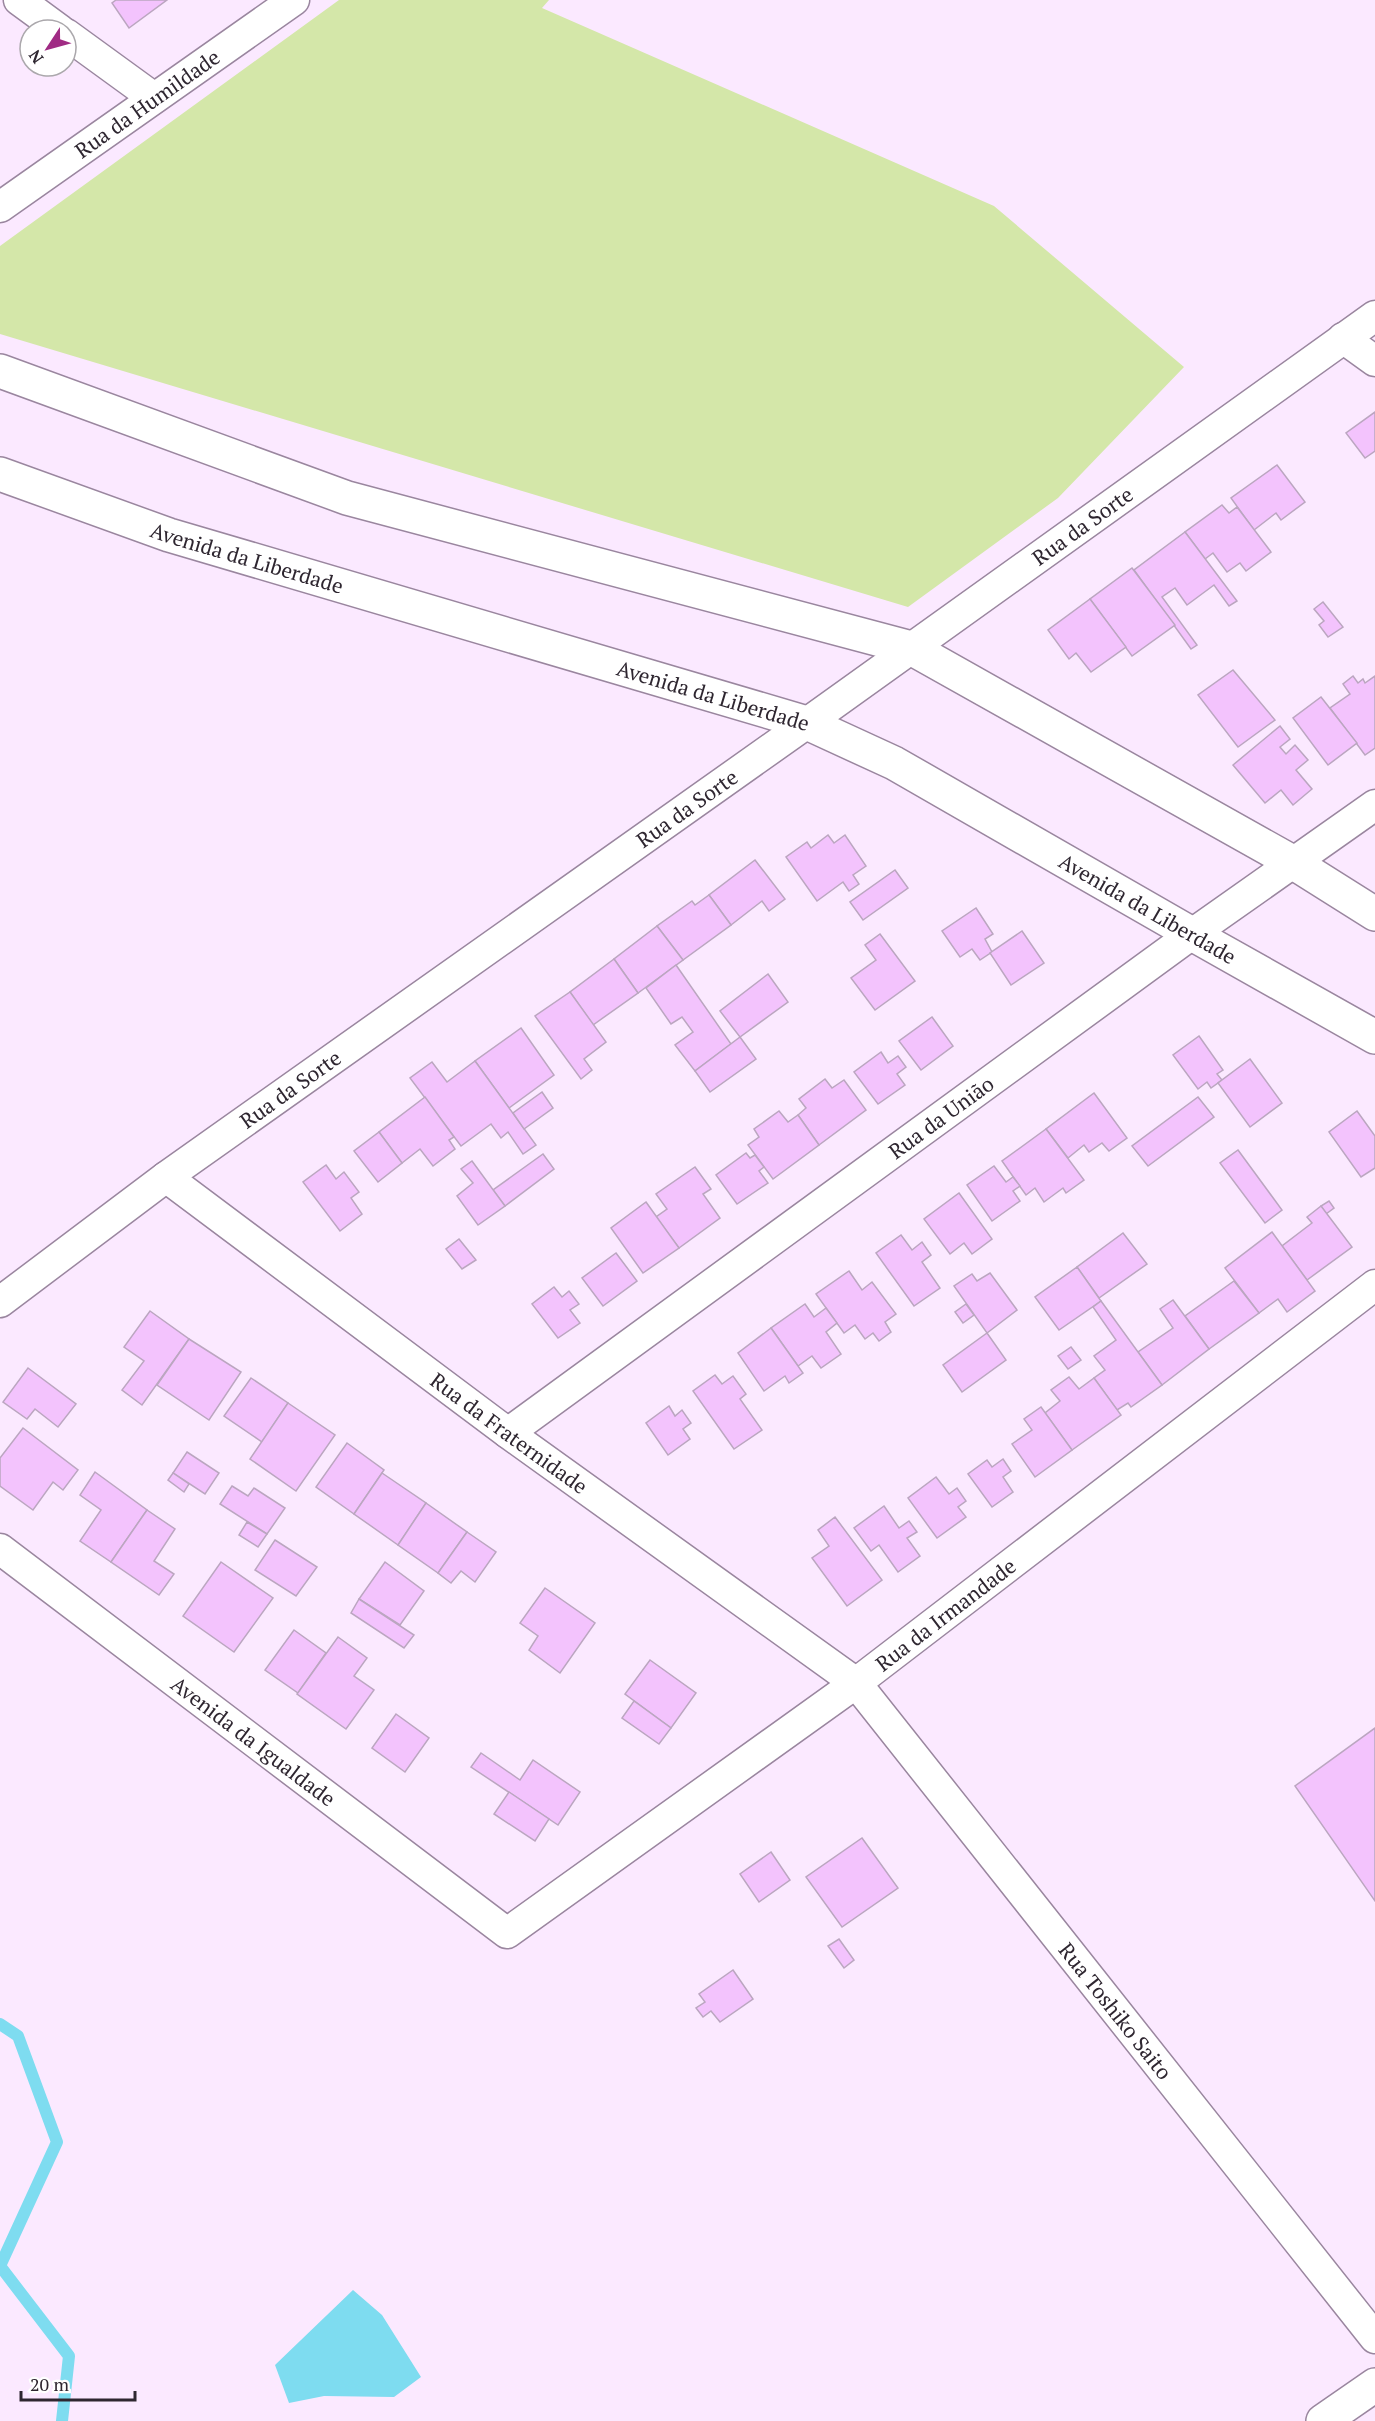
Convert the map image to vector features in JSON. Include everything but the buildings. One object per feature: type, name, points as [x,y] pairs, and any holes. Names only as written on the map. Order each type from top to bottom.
[{"type":"street","points":[[19,0],[44,18]]},
{"type":"street","name":"Rua da Humildade","points":[[0,207],[294,0]]},
{"type":"street","points":[[78,43],[154,98]]},
{"type":"street","name":"Rua da Sorte","points":[[0,1302],[166,1177],[807,723],[1375,316]]},
{"type":"street","points":[[1343,338],[1375,361]]},
{"type":"street","points":[[0,371],[347,498],[911,648],[1294,863],[1375,914]]},
{"type":"street","name":"Avenida da Liberdade","points":[[0,474],[169,535],[807,723],[894,763],[1375,1037]]},
{"type":"street","name":"Rua da União","points":[[508,1433],[1192,934],[1375,804]]},
{"type":"street","name":"Rua da Fraternidade","points":[[166,1177],[508,1433],[856,1683]]},
{"type":"street","name":"Rua da Irmandade","points":[[507,1933],[856,1683],[1375,1285]]},
{"type":"street","name":"Avenida da Igualdade","points":[[0,1549],[507,1933]]},
{"type":"street","name":"Rua Toshiko Saito","points":[[856,1683],[1375,2338]]},
{"type":"street","points":[[1323,2421],[1375,2385]]},
{"type":"green space","points":[[339,0],[549,0],[542,8],[994,206],[1184,367],[1058,498],[908,607],[0,334],[0,246]]},
{"type":"water","points":[[353,2290],[382,2315],[421,2377],[394,2397],[324,2396],[289,2403],[275,2365]]},
{"type":"waterway","points":[[0,2024],[18,2036],[57,2142],[0,2266],[69,2356],[62,2421]]}]
